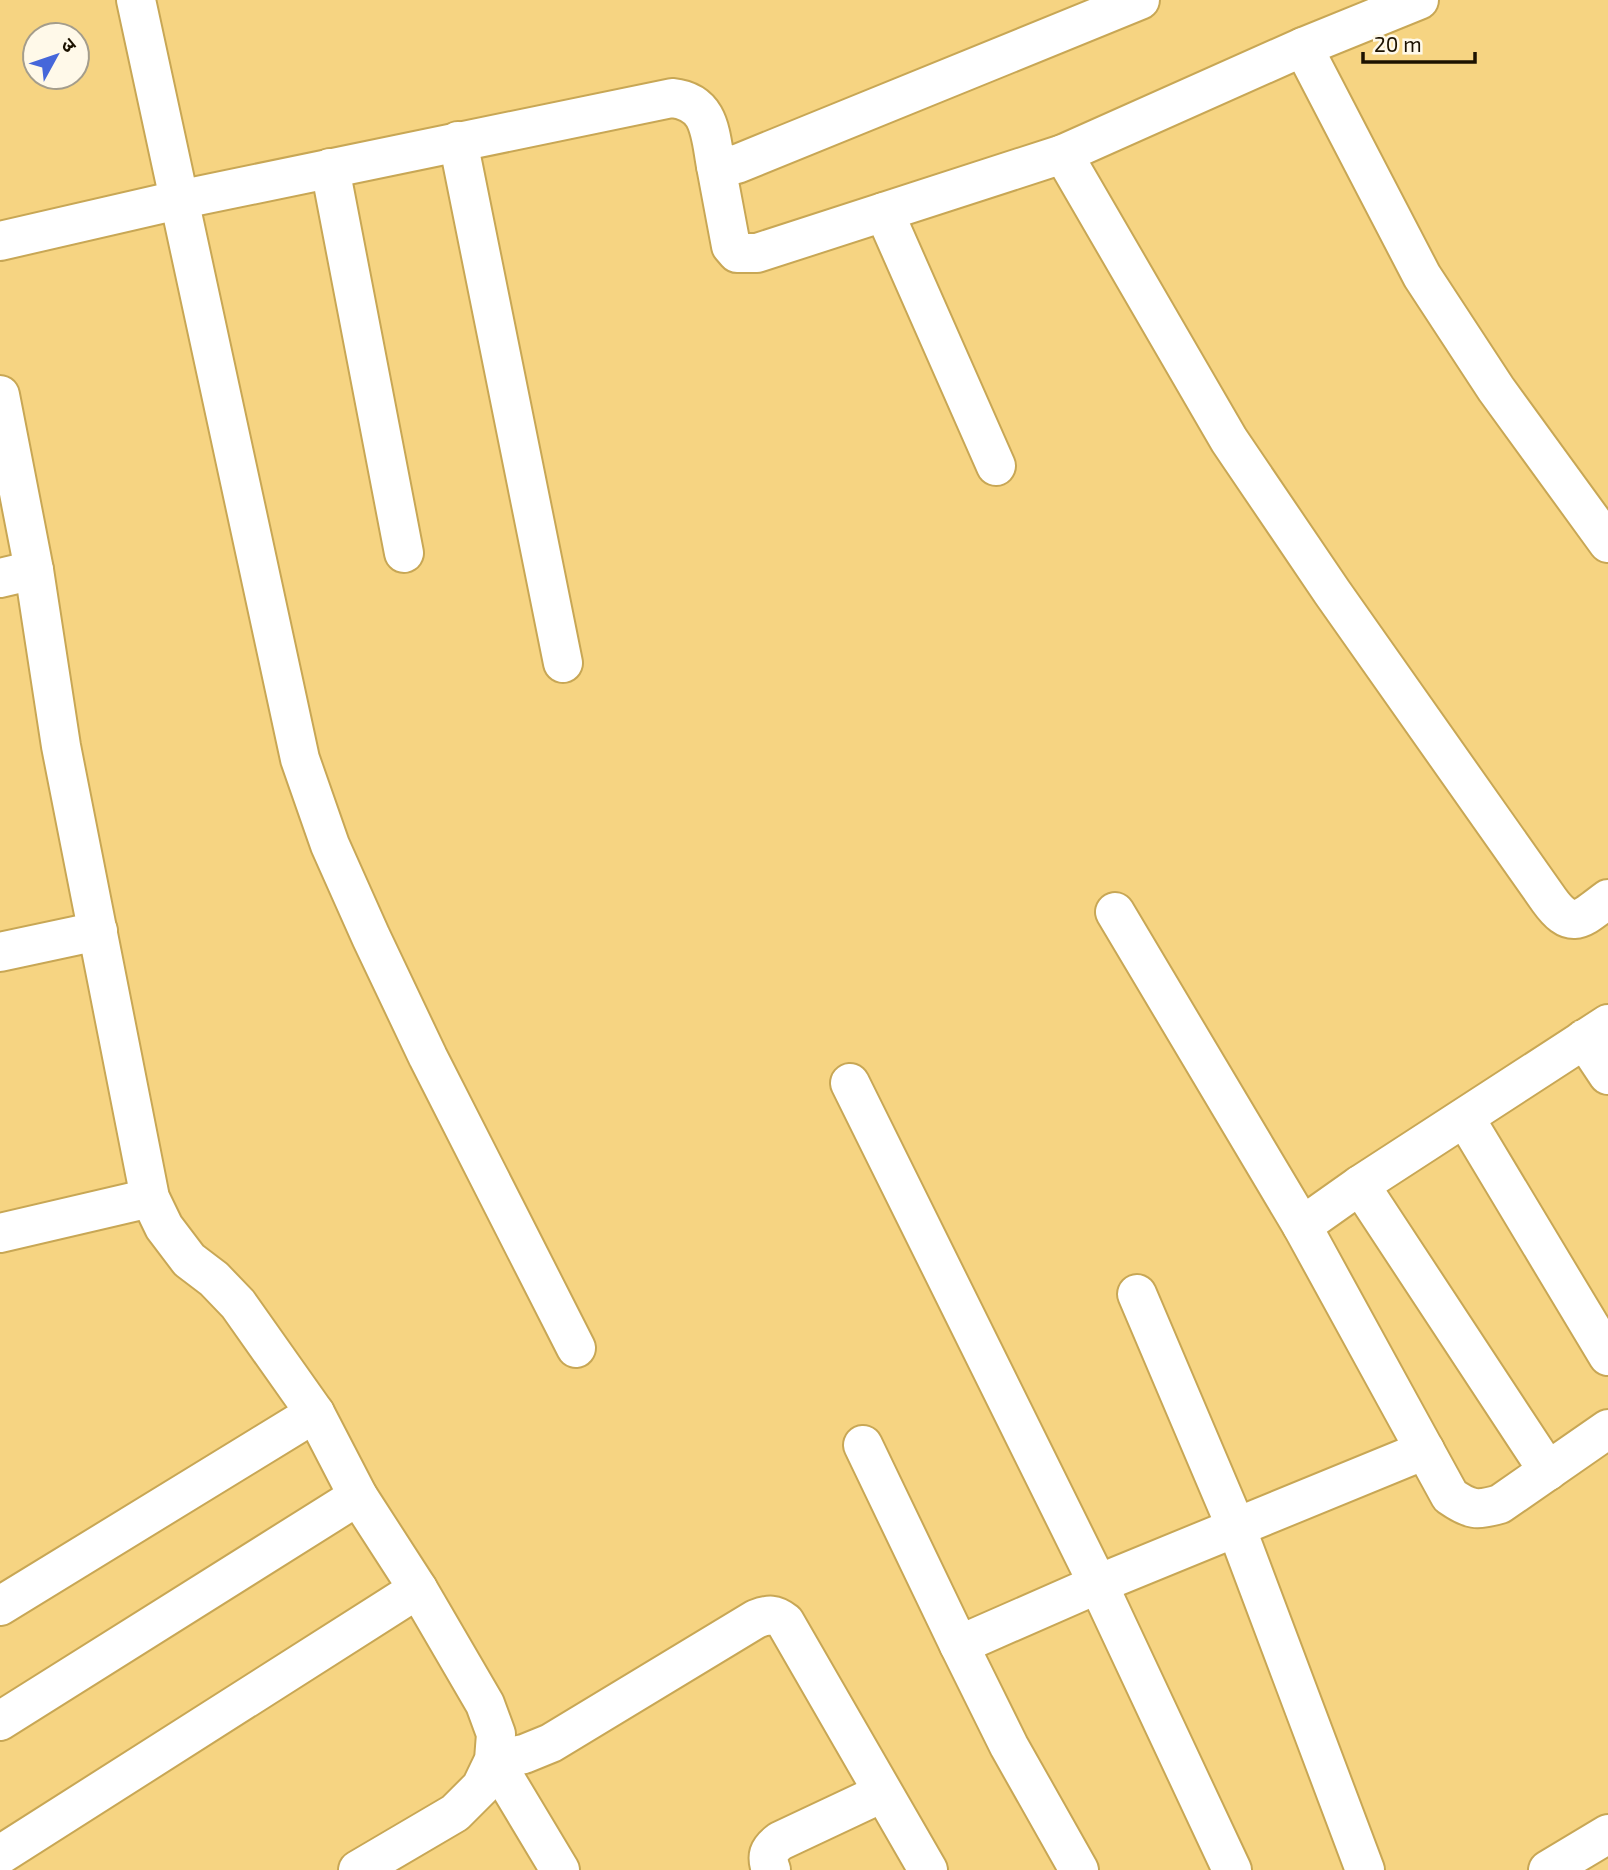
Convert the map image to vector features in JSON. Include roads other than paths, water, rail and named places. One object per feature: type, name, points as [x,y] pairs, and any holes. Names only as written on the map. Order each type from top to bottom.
[{"type":"street","points":[[136,0],[300,759],[326,833],[371,937],[428,1057],[576,1349]]},
{"type":"street","points":[[716,166],[737,164],[1140,0]]},
{"type":"street","points":[[0,241],[178,200],[672,98],[686,99],[698,107],[706,119],[731,246],[737,253],[757,253],[1063,154],[1409,2]]},
{"type":"street","points":[[1303,47],[1422,276],[1496,389],[1608,543]]},
{"type":"street","points":[[458,142],[563,663]]},
{"type":"street","points":[[1063,154],[1229,440],[1332,592],[1560,916],[1570,920],[1579,918],[1608,899]]},
{"type":"street","points":[[330,168],[404,553]]},
{"type":"street","points":[[884,212],[996,466]]},
{"type":"street","points":[[0,394],[17,574],[61,746],[150,1198],[164,1227],[189,1260],[214,1279],[238,1304],[315,1413],[358,1496],[418,1589],[485,1704],[496,1734],[494,1760],[481,1787],[454,1813],[358,1870]]},
{"type":"street","points":[[1115,912],[1302,1226],[1450,1496],[1467,1508],[1485,1509],[1500,1504],[1608,1429]]},
{"type":"street","points":[[0,952],[98,932]]},
{"type":"street","points":[[1302,1226],[1360,1185],[1596,1032],[1608,1075]]},
{"type":"street","points":[[850,1083],[1098,1584],[1232,1870]]},
{"type":"street","points":[[1465,1118],[1608,1356]]},
{"type":"street","points":[[1360,1185],[1548,1471]]},
{"type":"street","points":[[0,1233],[150,1198]]},
{"type":"street","points":[[1137,1294],[1237,1527],[1364,1870]]},
{"type":"street","points":[[0,1606],[315,1413]]},
{"type":"street","points":[[863,1445],[1009,1746],[1079,1870]]},
{"type":"street","points":[[959,1646],[1098,1584],[1425,1450]]},
{"type":"street","points":[[0,1721],[358,1496]]},
{"type":"street","points":[[0,1855],[418,1589]]},
{"type":"street","points":[[494,1760],[524,1754],[551,1743],[713,1644],[767,1614],[777,1615],[786,1622],[928,1870]]},
{"type":"street","points":[[494,1760],[560,1870]]},
{"type":"street","points":[[771,1870],[767,1860],[770,1848],[779,1841],[882,1793]]},
{"type":"street","points":[[1548,1870],[1608,1834]]}]
